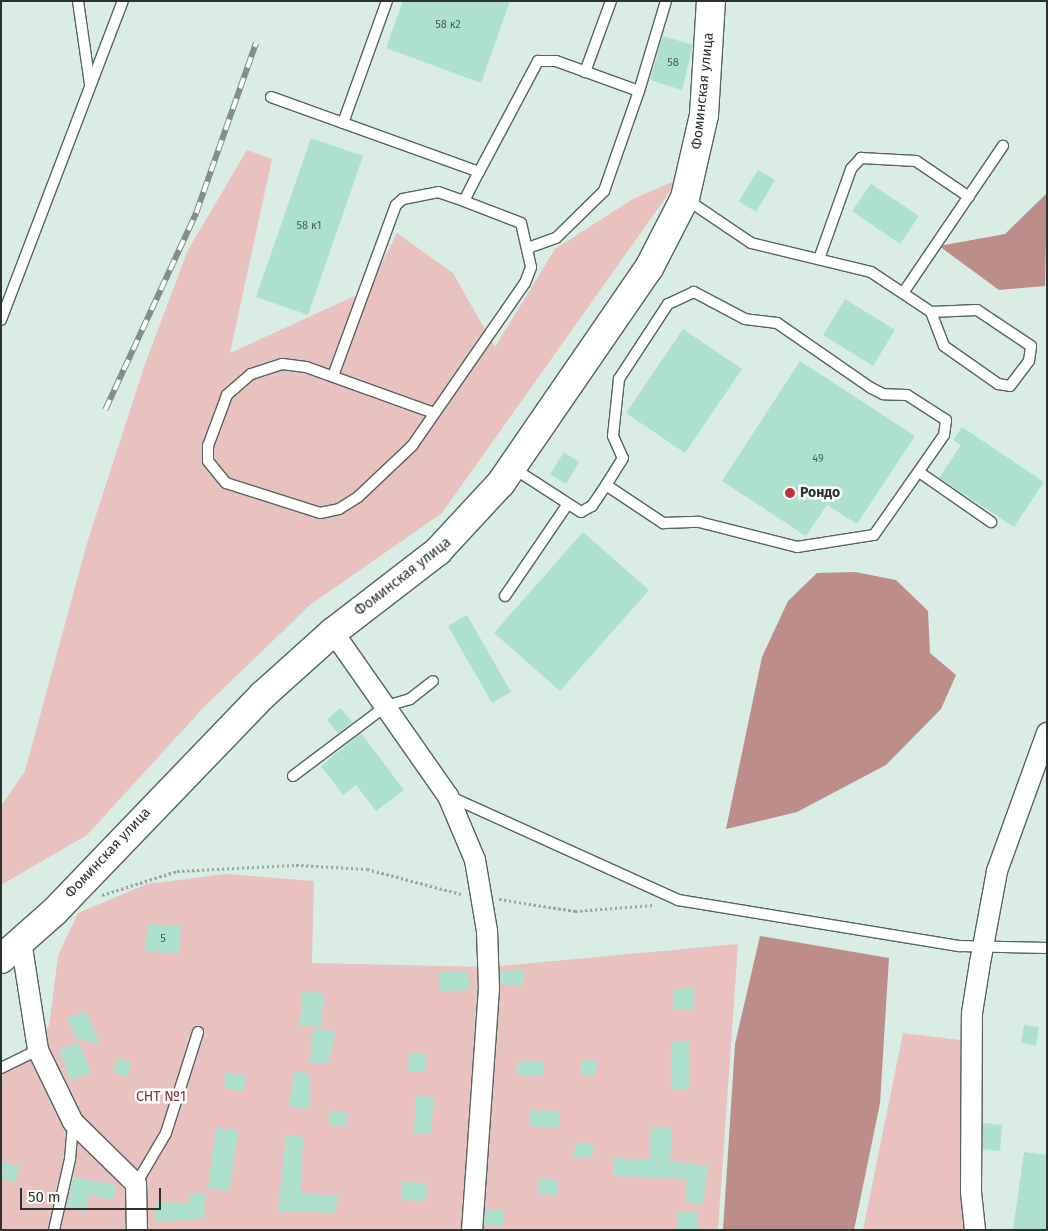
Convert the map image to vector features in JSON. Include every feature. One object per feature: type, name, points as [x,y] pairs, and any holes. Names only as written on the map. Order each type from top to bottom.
[{"type":"street","name":"Фоминская улица","points":[[1,959],[21,941],[202,755],[334,632],[438,551],[512,468],[650,268],[685,198],[704,114],[711,1]]},
{"type":"street","points":[[334,632],[448,796],[471,843],[482,895],[488,1007],[472,1230]]},
{"type":"street","points":[[975,1230],[971,1191],[972,1013],[997,871],[1047,733]]},
{"type":"street","points":[[21,941],[38,1050],[73,1122],[136,1184],[138,1230]]},
{"type":"lane","points":[[78,1],[91,86]]},
{"type":"lane","points":[[1,320],[123,1]]},
{"type":"lane","points":[[343,123],[387,1]]},
{"type":"lane","points":[[585,72],[611,1]]},
{"type":"lane","points":[[528,248],[556,238],[604,191],[639,91],[666,1]]},
{"type":"lane","points":[[464,202],[538,62],[547,59],[639,91]]},
{"type":"lane","points":[[271,97],[479,172]]},
{"type":"lane","points":[[902,293],[1003,146]]},
{"type":"lane","points":[[819,259],[851,169],[861,158],[916,161],[969,197]]},
{"type":"lane","points":[[333,376],[396,205],[403,199],[438,192],[521,223],[531,267],[525,283],[412,446],[339,509],[320,513],[300,510],[226,483],[215,474],[208,446],[227,395],[237,383],[282,364],[333,376],[434,413]]},
{"type":"lane","points":[[685,198],[751,243],[872,272],[931,312],[978,310],[1031,346],[1029,361],[1010,386],[998,384],[944,346],[931,312]]},
{"type":"lane","points":[[512,468],[567,505],[586,511],[624,458],[613,436],[619,379],[668,304],[694,292],[745,319],[777,323],[871,388],[883,394],[907,395],[942,416],[947,428],[919,472],[874,535],[797,547],[699,522],[663,524],[606,485]]},
{"type":"lane","points":[[919,472],[991,522]]},
{"type":"lane","points":[[505,596],[567,505]]},
{"type":"lane","points":[[293,776],[386,706],[410,699],[433,681]]},
{"type":"lane","points":[[448,796],[658,895],[982,948],[1047,948]]},
{"type":"lane","points":[[136,1184],[166,1133],[198,1032]]},
{"type":"lane","points":[[1,1068],[38,1050]]},
{"type":"lane","points":[[54,1230],[70,1159],[73,1122]]},
{"type":"path","points":[[92,898],[177,871],[296,865],[367,869],[447,892],[482,895],[575,911],[656,905]]},
{"type":"green space","points":[[247,150],[272,159],[230,353],[368,290],[397,233],[453,273],[495,347],[555,249],[633,199],[679,179],[442,513],[310,605],[204,707],[87,835],[1,885],[1,806],[25,771],[87,543],[145,364],[188,250]]},
{"type":"green space","name":"СНТ №1","points":[[225,874],[314,881],[312,963],[488,967],[738,944],[718,1230],[1,1230],[1,1071],[49,1026],[58,956],[78,913],[147,884]]},
{"type":"green space","points":[[903,1033],[968,1041],[975,1230],[863,1230]]},
{"type":"shaded area","points":[[1047,193],[1045,286],[999,290],[939,246],[1005,234]]},
{"type":"shaded area","points":[[855,572],[896,580],[928,611],[930,653],[956,675],[941,709],[886,765],[797,812],[726,829],[762,657],[788,601],[817,573]]},
{"type":"shaded area","points":[[760,936],[889,958],[880,1103],[854,1230],[723,1230],[735,1044]]},
{"type":"building","points":[[403,1],[510,1],[481,83],[386,48]]},
{"type":"building","points":[[663,36],[693,45],[682,90],[650,80]]},
{"type":"building","points":[[311,138],[363,156],[308,315],[256,297]]},
{"type":"building","points":[[758,170],[775,180],[756,212],[739,201]]},
{"type":"building","points":[[871,184],[919,216],[900,244],[852,211]]},
{"type":"building","points":[[845,299],[895,330],[873,366],[823,335]]},
{"type":"building","points":[[683,329],[742,369],[685,453],[626,413]]},
{"type":"building","points":[[800,361],[915,436],[857,524],[827,505],[806,536],[722,481]]},
{"type":"building","points":[[962,427],[1044,482],[1014,527],[939,478],[961,445],[953,440]]},
{"type":"building","points":[[564,452],[579,462],[566,484],[550,474]]},
{"type":"building","points":[[583,532],[649,590],[560,691],[494,633]]},
{"type":"building","points":[[467,615],[511,692],[492,703],[448,626]]},
{"type":"building","points":[[340,708],[353,722],[338,733],[327,720]]},
{"type":"building","points":[[361,733],[404,790],[376,811],[356,785],[343,795],[321,766]]},
{"type":"building","points":[[148,924],[181,926],[179,954],[145,951]]},
{"type":"building","points":[[523,970],[524,985],[501,985],[500,971]]},
{"type":"building","points":[[440,971],[468,971],[469,990],[440,991]]},
{"type":"building","points":[[693,988],[694,1009],[674,1009],[674,989]]},
{"type":"building","points":[[302,992],[324,993],[321,1027],[300,1025]]},
{"type":"building","points":[[86,1011],[100,1045],[76,1038],[68,1018]]},
{"type":"building","points":[[1024,1025],[1039,1027],[1036,1045],[1021,1043]]},
{"type":"building","points":[[313,1029],[336,1031],[328,1064],[310,1063]]},
{"type":"building","points":[[79,1042],[91,1073],[71,1081],[59,1050]]},
{"type":"building","points":[[672,1042],[689,1042],[689,1089],[671,1089]]},
{"type":"building","points":[[409,1054],[426,1054],[425,1072],[408,1071]]},
{"type":"building","points":[[118,1058],[132,1062],[127,1077],[113,1072]]},
{"type":"building","points":[[581,1060],[597,1061],[596,1075],[581,1075]]},
{"type":"building","points":[[517,1061],[543,1061],[543,1076],[517,1076]]},
{"type":"building","points":[[226,1072],[245,1076],[244,1091],[224,1088]]},
{"type":"building","points":[[294,1072],[310,1073],[309,1109],[289,1107]]},
{"type":"building","points":[[416,1096],[434,1097],[431,1134],[414,1133]]},
{"type":"building","points":[[530,1110],[559,1111],[559,1128],[529,1126]]},
{"type":"building","points":[[330,1111],[347,1113],[346,1127],[329,1125]]},
{"type":"building","points":[[983,1123],[1002,1125],[1000,1151],[983,1149]]},
{"type":"building","points":[[651,1127],[672,1128],[670,1161],[708,1166],[703,1204],[685,1202],[687,1179],[613,1176],[614,1158],[649,1160]]},
{"type":"building","points":[[216,1128],[238,1130],[229,1191],[208,1189]]},
{"type":"building","points":[[286,1135],[303,1137],[301,1193],[337,1196],[336,1213],[278,1211]]},
{"type":"building","points":[[575,1143],[593,1143],[592,1158],[574,1158]]},
{"type":"building","points":[[1024,1152],[1047,1155],[1047,1230],[1013,1230]]},
{"type":"building","points":[[1,1162],[19,1166],[15,1182],[1,1179]]},
{"type":"building","points":[[73,1177],[116,1185],[113,1200],[89,1195],[86,1212],[67,1208]]},
{"type":"building","points":[[538,1178],[558,1180],[557,1195],[537,1194]]},
{"type":"building","points":[[402,1182],[427,1183],[426,1201],[401,1200]]},
{"type":"building","points":[[190,1193],[205,1194],[204,1218],[155,1222],[155,1202],[190,1203]]},
{"type":"building","points":[[485,1209],[503,1209],[503,1226],[484,1226]]},
{"type":"building","points":[[677,1211],[697,1212],[697,1230],[678,1230]]},
{"type":"railway","points":[[105,410],[196,213],[256,43]]},
{"type":"place","name":"Рондо","points":[[790,493]]}]
